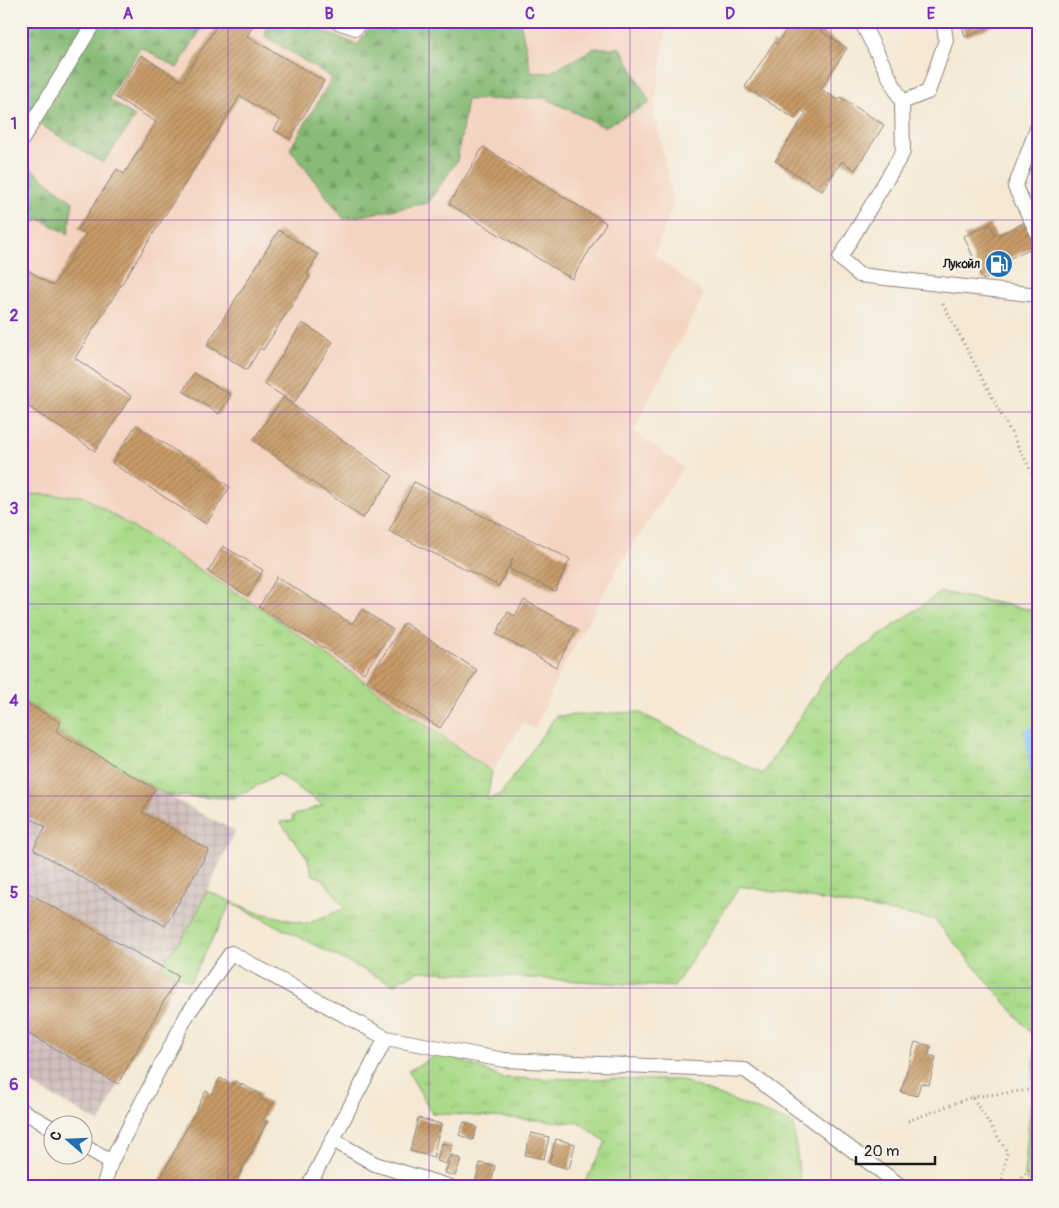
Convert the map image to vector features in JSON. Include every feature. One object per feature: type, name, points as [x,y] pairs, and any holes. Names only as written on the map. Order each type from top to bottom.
[{"type":"lane","points":[[21,141],[95,21]]},
{"type":"lane","points":[[335,21],[356,28],[360,21]]},
{"type":"lane","points":[[861,21],[902,102],[903,152],[840,258],[859,275],[1038,295]]},
{"type":"lane","points":[[902,102],[928,92],[946,40],[943,21]]},
{"type":"lane","points":[[1038,126],[1015,186],[1038,234]]},
{"type":"lane","points":[[103,1187],[111,1162],[186,1015],[231,953],[386,1038],[504,1060],[745,1070],[894,1184]]},
{"type":"lane","points":[[308,1187],[386,1038]]},
{"type":"lane","points":[[21,1110],[42,1122]]},
{"type":"lane","points":[[332,1140],[375,1164],[451,1187]]},
{"type":"lane","points":[[92,1151],[111,1162]]},
{"type":"path","points":[[932,284],[1038,484]]},
{"type":"path","points":[[908,1121],[972,1097],[1038,1089]]},
{"type":"path","points":[[972,1097],[1007,1151],[1001,1187]]},
{"type":"path","points":[[1010,1187],[1038,1164]]},
{"type":"shaded area","points":[[21,21],[668,21],[654,113],[674,202],[654,255],[704,294],[633,431],[683,467],[616,571],[559,674],[535,729],[523,723],[492,772],[259,607],[83,496],[21,494]]},
{"type":"shaded area","points":[[21,700],[61,723],[56,731],[155,789],[235,831],[192,923],[161,967],[178,976],[118,1084],[100,1123],[92,1118],[92,1116],[88,1116],[21,1078]]},
{"type":"green space","points":[[21,21],[206,21],[177,68],[141,47],[109,99],[135,117],[103,163],[21,113]]},
{"type":"green space","points":[[268,21],[298,21],[358,45],[374,21],[520,21],[531,72],[549,73],[595,48],[621,48],[650,103],[604,127],[545,98],[467,100],[457,161],[428,203],[344,219],[290,149],[332,78],[265,36]]},
{"type":"green space","points":[[21,161],[73,202],[68,234],[38,218],[21,240]]},
{"type":"green space","points":[[21,494],[83,496],[259,607],[492,772],[487,799],[500,795],[556,716],[638,712],[763,774],[829,672],[941,592],[1038,611],[1038,1187],[1032,1187],[1024,1176],[1036,1039],[934,919],[740,886],[674,987],[420,971],[394,985],[231,903],[190,982],[161,967],[192,923],[207,891],[256,912],[307,924],[345,908],[323,879],[313,875],[307,857],[280,822],[293,821],[292,816],[323,805],[278,774],[234,798],[169,796],[56,731],[60,723],[21,700]]},
{"type":"green space","points":[[443,1052],[502,1078],[681,1080],[793,1124],[801,1187],[582,1187],[606,1142],[580,1123],[432,1113],[408,1071]]},
{"type":"building","points":[[220,21],[256,21],[247,36],[324,81],[290,139],[274,130],[280,120],[240,96],[75,358],[131,396],[95,451],[29,407],[21,418],[21,337],[29,325],[21,320],[21,266],[53,286],[86,234],[78,229],[117,169],[124,174],[156,122],[115,97],[141,55],[182,81]]},
{"type":"building","points":[[792,21],[806,21],[847,48],[821,89],[838,100],[840,97],[884,125],[855,170],[842,161],[822,191],[775,161],[806,113],[801,110],[795,119],[745,87],[774,42],[777,44]]},
{"type":"building","points":[[961,21],[1005,21],[965,37]]},
{"type":"building","points":[[483,147],[606,223],[572,279],[449,204]]},
{"type":"building","points":[[1038,216],[1038,245],[1006,260],[1010,268],[983,280],[964,236],[990,224],[996,236]]},
{"type":"building","points":[[279,230],[318,255],[307,274],[310,276],[263,350],[260,348],[247,370],[207,345]]},
{"type":"building","points":[[302,323],[333,342],[294,403],[264,384]]},
{"type":"building","points":[[194,373],[231,395],[219,414],[183,391]]},
{"type":"building","points":[[283,398],[393,476],[363,518],[253,440]]},
{"type":"building","points":[[136,425],[230,487],[206,524],[112,463]]},
{"type":"building","points":[[414,482],[570,559],[555,591],[509,569],[513,558],[499,586],[389,531]]},
{"type":"building","points":[[223,546],[263,570],[248,596],[208,572]]},
{"type":"building","points":[[277,577],[352,624],[362,609],[393,630],[364,673],[259,607]]},
{"type":"building","points":[[524,600],[577,629],[556,667],[496,634],[508,612],[515,616]]},
{"type":"building","points":[[404,623],[477,670],[440,728],[367,681]]},
{"type":"building","points":[[21,700],[61,723],[56,731],[155,789],[142,812],[209,850],[165,926],[33,849],[46,827],[21,813]]},
{"type":"building","points":[[21,889],[178,976],[118,1084],[21,1030],[21,1004],[23,1001],[21,1001]]},
{"type":"building","points":[[915,1042],[931,1046],[928,1055],[936,1057],[929,1085],[921,1083],[917,1096],[901,1092]]},
{"type":"building","points":[[220,1078],[233,1085],[235,1081],[261,1094],[259,1098],[271,1104],[263,1120],[267,1122],[233,1187],[156,1187],[206,1091],[212,1094]]},
{"type":"building","points":[[418,1118],[441,1124],[433,1157],[410,1151]]},
{"type":"building","points":[[464,1122],[477,1127],[473,1140],[459,1135]]},
{"type":"building","points":[[531,1133],[549,1137],[544,1159],[525,1155]]},
{"type":"building","points":[[556,1139],[575,1144],[569,1169],[549,1163]]},
{"type":"building","points":[[442,1143],[452,1146],[446,1164],[437,1161]]},
{"type":"building","points":[[451,1155],[461,1159],[455,1176],[445,1173]]},
{"type":"building","points":[[480,1163],[495,1166],[491,1184],[476,1180]]},
{"type":"waterway","points":[[1038,729],[1028,732],[1038,794]]},
{"type":"place","name":"Лукойл","points":[[999,264]]}]
